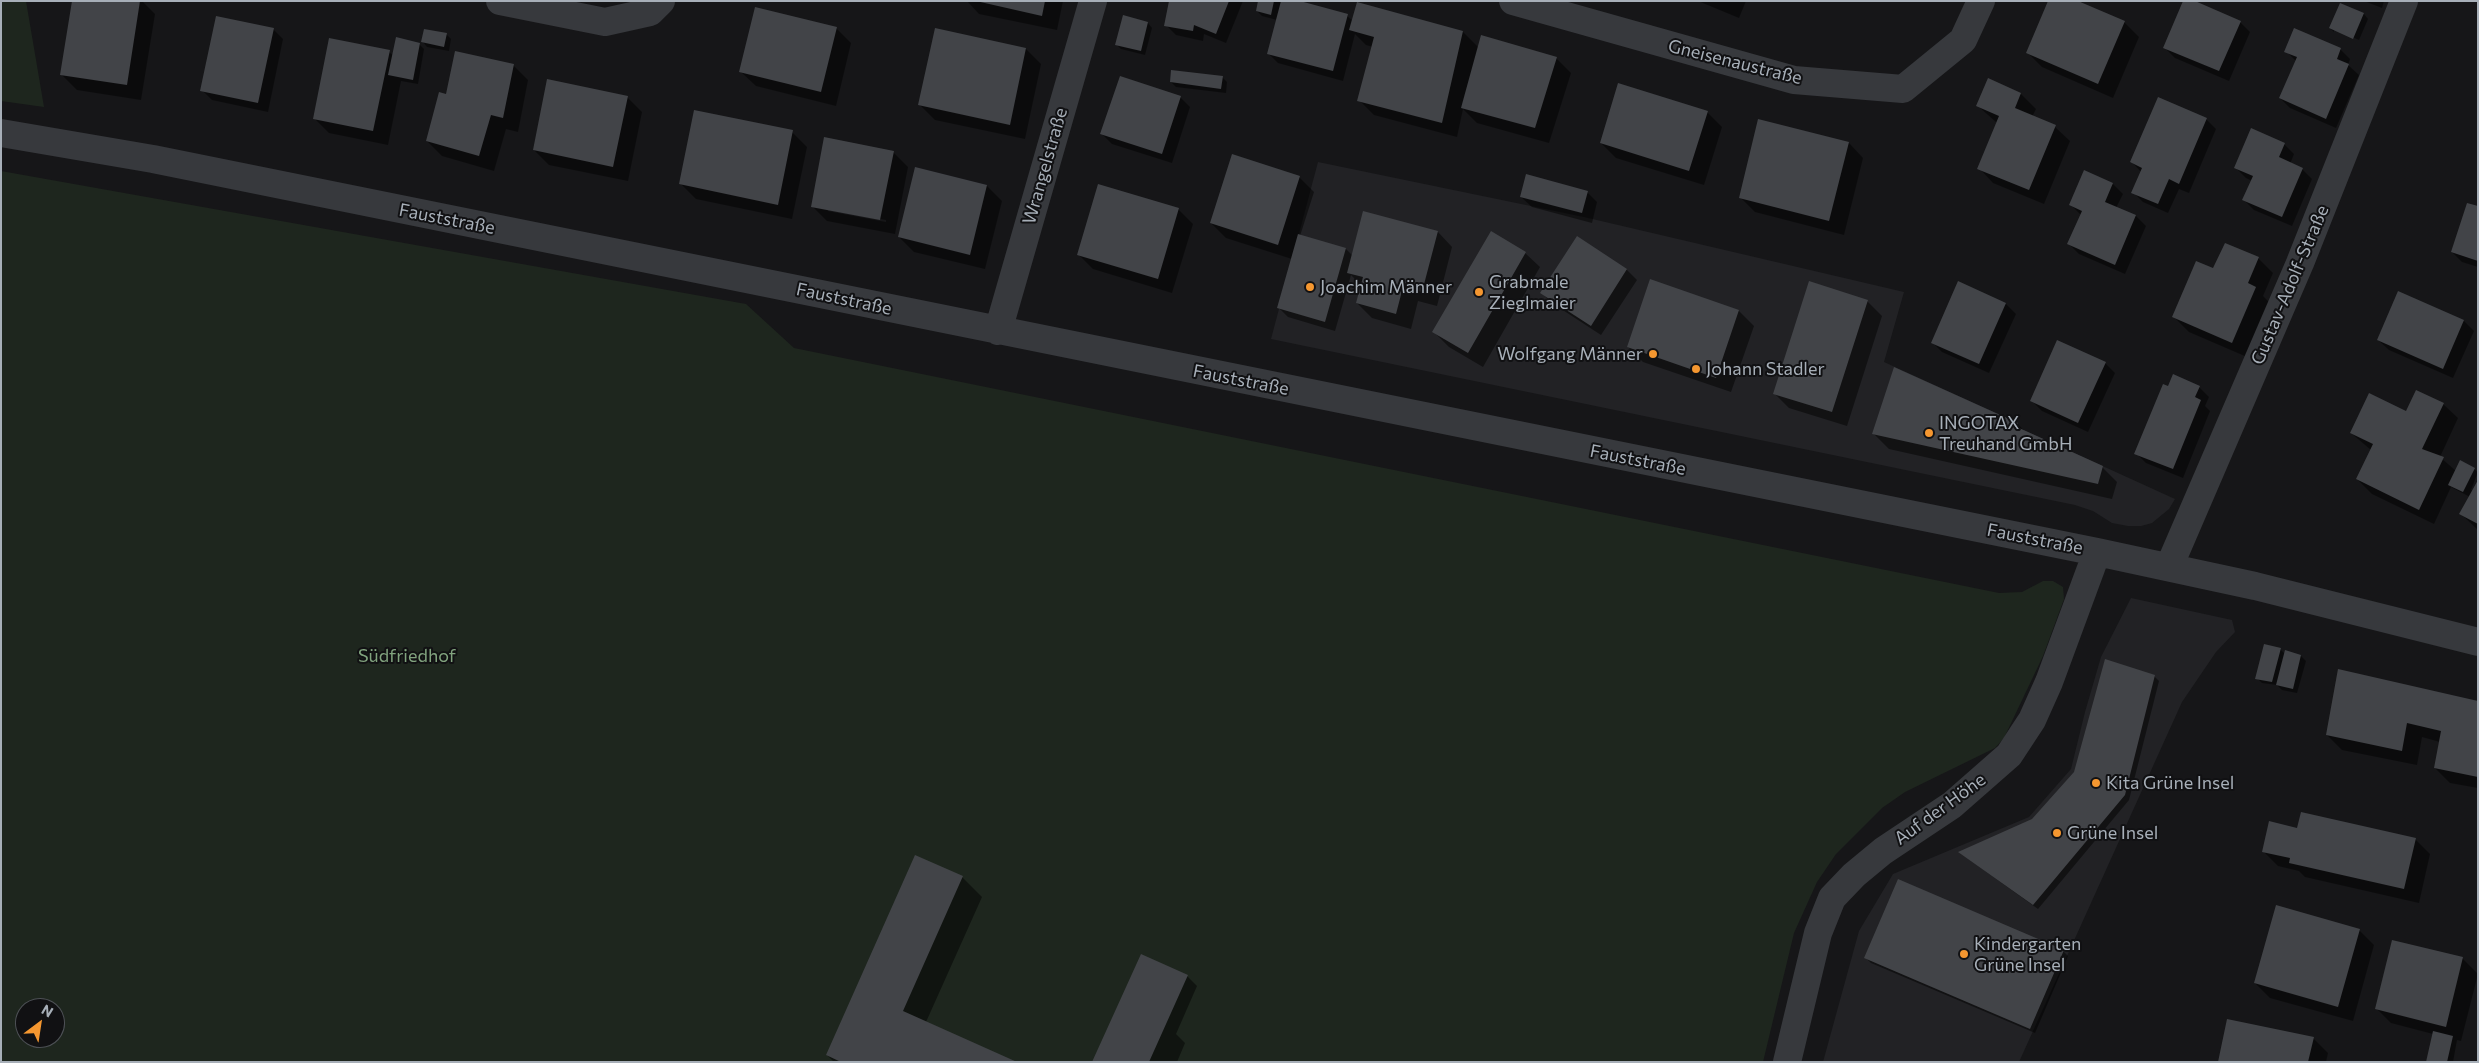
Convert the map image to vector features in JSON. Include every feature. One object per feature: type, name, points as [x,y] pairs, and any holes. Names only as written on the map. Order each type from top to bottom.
[{"type":"street","points":[[500,1],[604,22],[650,12],[662,1]]},
{"type":"street","name":"Wrangelstraße","points":[[998,331],[1093,1]]},
{"type":"street","name":"Gneisenaustraße","points":[[1512,1],[1794,80],[1903,88],[1963,40],[1981,1]]},
{"type":"street","name":"Gustav-Adolf-Straße","points":[[2169,567],[2300,263],[2404,1]]},
{"type":"street","name":"Fauststraße","points":[[1,132],[153,159],[2097,552],[2169,567],[2478,642]]},
{"type":"street","name":"Auf der Höhe","points":[[1787,1062],[1818,933],[1832,898],[1854,875],[1883,851],[1952,805],[2009,755],[2032,720],[2049,682],[2097,552]]},
{"type":"shaded area","points":[[1318,162],[1584,217],[1904,292],[1884,362],[2018,423],[2017,427],[2175,499],[2169,509],[2152,523],[2141,526],[2128,526],[2112,523],[2093,511],[2075,505],[1271,339]]},
{"type":"shaded area","name":"Grüne Insel","points":[[2131,598],[2232,620],[2235,632],[2216,652],[2182,702],[2019,1062],[1823,1062],[1859,931],[1893,874],[2029,817],[2071,769],[2101,657]]},
{"type":"green space","points":[[1,1],[26,1],[44,107],[1,101]]},
{"type":"green space","name":"Südfriedhof","points":[[1,171],[746,304],[794,348],[1999,593],[2022,592],[2043,581],[2053,581],[2063,587],[2064,599],[2043,656],[2004,738],[1995,748],[1905,792],[1882,808],[1836,854],[1817,882],[1794,933],[1763,1062],[1,1062]]},
{"type":"building","points":[[72,1],[140,1],[127,85],[60,75]]},
{"type":"building","points":[[976,1],[1045,1],[1042,16]]},
{"type":"building","points":[[1169,1],[1229,1],[1216,34],[1194,25],[1193,31],[1164,26]]},
{"type":"building","points":[[1258,1],[1274,1],[1271,15],[1256,11]]},
{"type":"building","points":[[1281,1],[1300,1],[1348,14],[1333,71],[1267,54]]},
{"type":"building","points":[[2048,1],[2078,1],[2125,21],[2098,84],[2026,53]]},
{"type":"building","points":[[2183,1],[2195,1],[2241,21],[2219,71],[2163,48]]},
{"type":"building","points":[[1357,2],[1463,31],[1442,123],[1357,101],[1374,37],[1349,30]]},
{"type":"building","points":[[2340,3],[2364,13],[2353,39],[2329,28]]},
{"type":"building","points":[[755,7],[837,27],[821,92],[739,72]]},
{"type":"building","points":[[1123,15],[1148,22],[1141,51],[1115,45]]},
{"type":"building","points":[[216,16],[274,28],[258,103],[200,91]]},
{"type":"building","points":[[935,28],[1026,48],[1010,125],[918,105]]},
{"type":"building","points":[[2294,28],[2341,48],[2337,59],[2349,64],[2326,119],[2279,98],[2297,57],[2284,52]]},
{"type":"building","points":[[424,29],[447,33],[444,47],[421,42]]},
{"type":"building","points":[[1481,35],[1557,57],[1535,128],[1461,108]]},
{"type":"building","points":[[396,37],[420,43],[413,80],[388,75]]},
{"type":"building","points":[[329,38],[390,50],[373,131],[313,119]]},
{"type":"building","points":[[455,51],[514,64],[503,118],[491,115],[479,156],[426,141],[439,92],[446,94]]},
{"type":"building","points":[[1171,70],[1223,76],[1221,89],[1170,82]]},
{"type":"building","points":[[1120,76],[1181,96],[1162,154],[1100,134]]},
{"type":"building","points":[[1988,78],[2021,93],[2015,108],[2056,125],[2029,190],[1977,169],[1999,116],[1976,106]]},
{"type":"building","points":[[547,79],[628,96],[613,167],[533,150]]},
{"type":"building","points":[[1618,83],[1708,111],[1689,171],[1600,143]]},
{"type":"building","points":[[2158,97],[2207,118],[2179,184],[2169,179],[2158,204],[2131,193],[2142,168],[2130,162]]},
{"type":"building","points":[[694,110],[793,130],[778,205],[679,184]]},
{"type":"building","points":[[1758,119],[1849,142],[1829,221],[1739,198]]},
{"type":"building","points":[[2251,128],[2285,143],[2279,157],[2303,168],[2282,217],[2242,200],[2253,176],[2234,168]]},
{"type":"building","points":[[824,137],[894,151],[880,220],[811,207]]},
{"type":"building","points":[[1232,154],[1300,176],[1278,245],[1210,223]]},
{"type":"building","points":[[915,167],[987,185],[970,255],[898,237]]},
{"type":"building","points":[[2084,170],[2113,183],[2105,202],[2136,215],[2115,265],[2067,244],[2082,211],[2069,205]]},
{"type":"building","points":[[1526,174],[1588,191],[1582,213],[1520,197]]},
{"type":"building","points":[[1098,184],[1179,208],[1158,279],[1077,255]]},
{"type":"building","points":[[2467,203],[2478,206],[2478,261],[2451,252]]},
{"type":"building","points":[[1363,211],[1438,231],[1422,292],[1403,287],[1396,314],[1356,303],[1363,277],[1347,273]]},
{"type":"building","name":"Grabmale Zieglmaier","points":[[1491,231],[1526,252],[1468,353],[1432,332]]},
{"type":"building","points":[[1298,234],[1346,248],[1325,322],[1277,308]]},
{"type":"building","points":[[1577,236],[1627,269],[1591,326],[1540,293]]},
{"type":"building","points":[[2225,243],[2259,257],[2248,283],[2256,287],[2232,343],[2172,317],[2196,261],[2213,268]]},
{"type":"building","points":[[1650,279],[1739,310],[1716,378],[1627,347]]},
{"type":"building","points":[[1809,281],[1868,300],[1832,412],[1773,394]]},
{"type":"building","points":[[1958,281],[2006,303],[1979,364],[1931,343]]},
{"type":"building","points":[[2398,291],[2464,320],[2443,369],[2377,340]]},
{"type":"building","points":[[2057,340],[2106,362],[2078,423],[2030,401]]},
{"type":"building","points":[[1894,367],[2018,423],[2017,427],[2103,466],[2098,484],[1872,434]]},
{"type":"building","points":[[2173,374],[2200,386],[2195,397],[2201,400],[2173,469],[2134,454],[2163,384],[2168,386]]},
{"type":"building","points":[[2416,390],[2444,403],[2422,449],[2444,457],[2419,510],[2356,479],[2373,444],[2350,433],[2369,393],[2406,411]]},
{"type":"building","points":[[2460,460],[2475,468],[2463,492],[2448,485]]},
{"type":"building","points":[[2478,480],[2478,524],[2459,514]]},
{"type":"building","points":[[2264,644],[2281,648],[2272,682],[2255,679]]},
{"type":"building","points":[[2285,650],[2301,655],[2293,689],[2276,685]]},
{"type":"building","name":"Kita Grüne Insel","points":[[2105,659],[2155,675],[2125,795],[2033,905],[1958,852],[2032,819],[2074,772]]},
{"type":"building","points":[[2338,669],[2478,701],[2478,777],[2434,768],[2441,731],[2407,723],[2402,751],[2326,735]]},
{"type":"building","points":[[2301,812],[2416,838],[2404,889],[2289,863],[2290,858],[2262,852],[2269,821],[2297,828]]},
{"type":"building","points":[[915,855],[963,876],[903,1011],[1017,1062],[841,1062],[826,1055]]},
{"type":"building","name":"Kindergarten Grüne Insel","points":[[1898,879],[2064,950],[2030,1029],[1864,958]]},
{"type":"building","points":[[2276,905],[2360,929],[2338,1007],[2254,983]]},
{"type":"building","points":[[2392,940],[2463,957],[2446,1027],[2375,1009]]},
{"type":"building","points":[[1141,954],[1188,975],[1149,1062],[1092,1062]]},
{"type":"building","points":[[2227,1019],[2314,1037],[2308,1062],[2218,1062]]},
{"type":"building","points":[[2433,1031],[2453,1036],[2447,1062],[2426,1062]]},
{"type":"place","name":"Joachim Männer","points":[[1310,287]]},
{"type":"place","name":"Grabmale Zieglmaier","points":[[1479,292]]},
{"type":"place","name":"Wolfgang Männer","points":[[1653,354]]},
{"type":"place","name":"Johann Stadler","points":[[1696,369]]},
{"type":"place","name":"INGOTAX Treuhand GmbH","points":[[1929,433]]},
{"type":"place","name":"Kita Grüne Insel","points":[[2096,783]]},
{"type":"place","name":"Grüne Insel","points":[[2057,833]]},
{"type":"place","name":"Kindergarten Grüne Insel","points":[[1964,954]]}]
